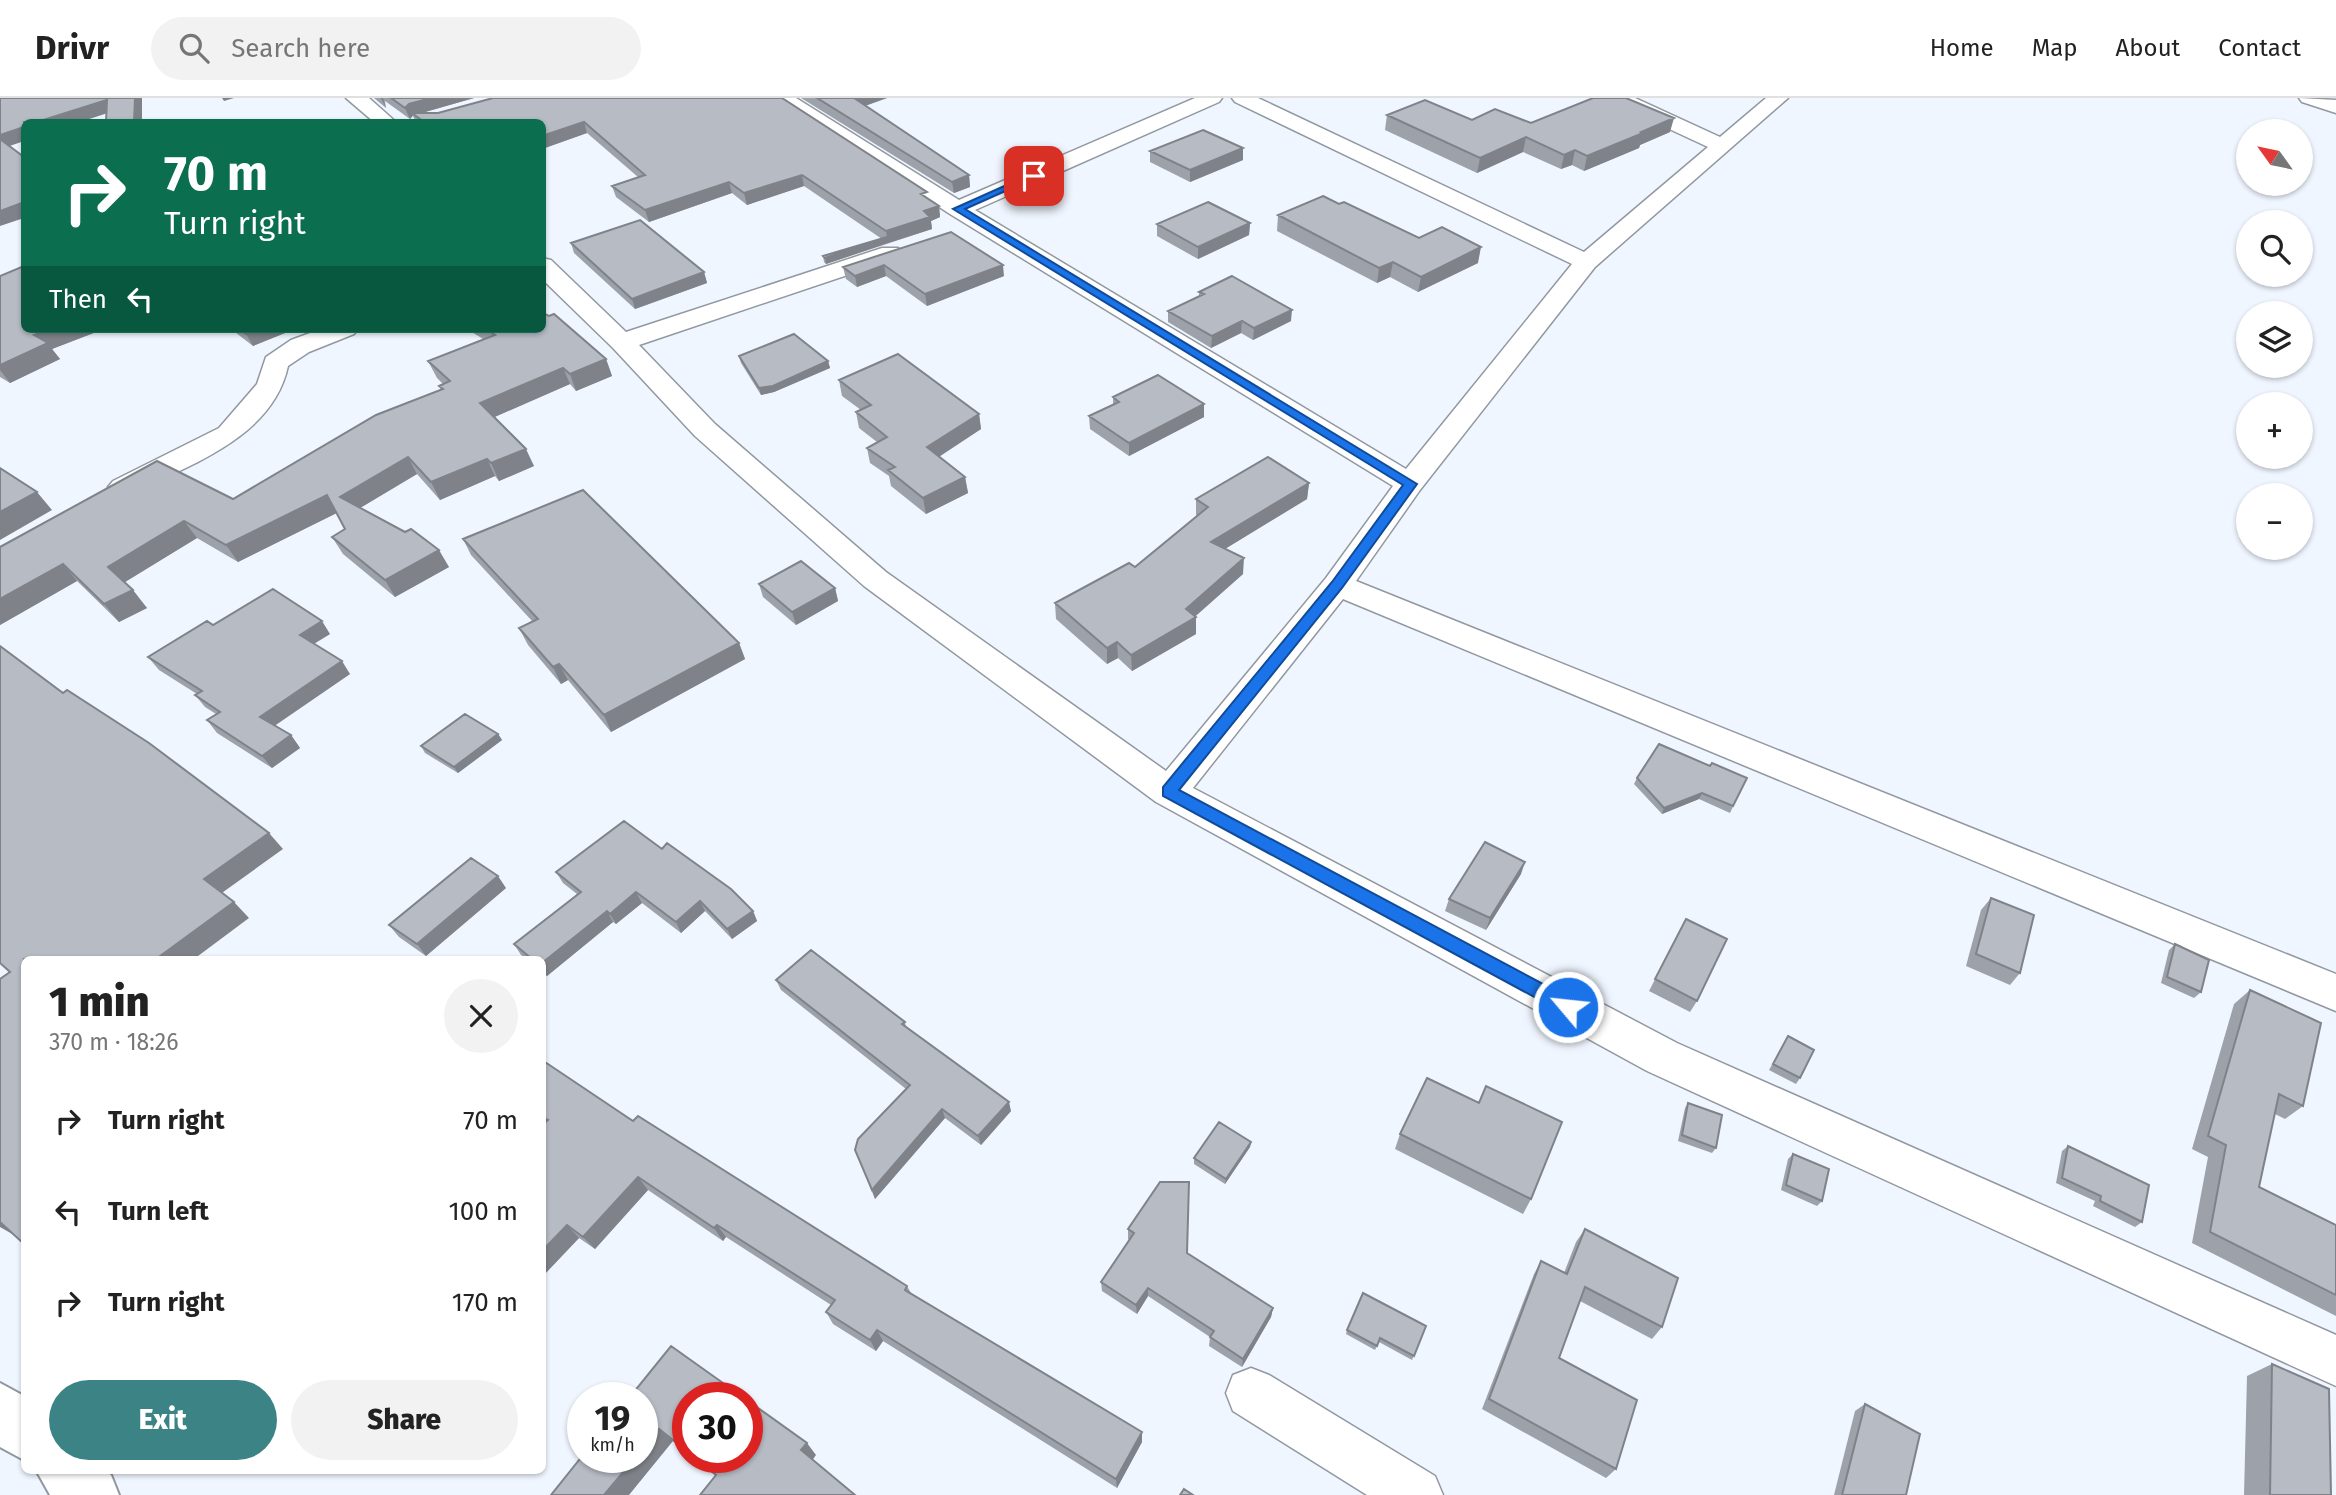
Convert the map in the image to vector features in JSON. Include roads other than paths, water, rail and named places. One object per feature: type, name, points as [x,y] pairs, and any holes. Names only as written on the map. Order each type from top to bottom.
[{"type":"highway","points":[[0,1410],[21,1430]]},
{"type":"highway","points":[[68,1474],[90,1495]]},
{"type":"street","points":[[356,98],[382,119]]},
{"type":"street","points":[[782,98],[956,220],[981,223],[1410,484]]},
{"type":"street","points":[[956,220],[1212,98]]},
{"type":"street","points":[[1242,98],[1586,262]]},
{"type":"street","points":[[1618,98],[1721,145]]},
{"type":"street","points":[[1169,792],[1337,585],[1410,484],[1586,262],[1778,98]]},
{"type":"street","points":[[2309,98],[2336,107]]},
{"type":"street","points":[[622,342],[914,245]]},
{"type":"street","points":[[546,269],[622,342],[705,430],[875,579],[1169,792],[1662,1057],[2336,1361]]},
{"type":"street","points":[[104,496],[229,434],[270,386],[275,363],[300,346],[334,333]]},
{"type":"street","points":[[1337,585],[2336,993]]},
{"type":"street","points":[[1251,1393],[1416,1495]]}]
